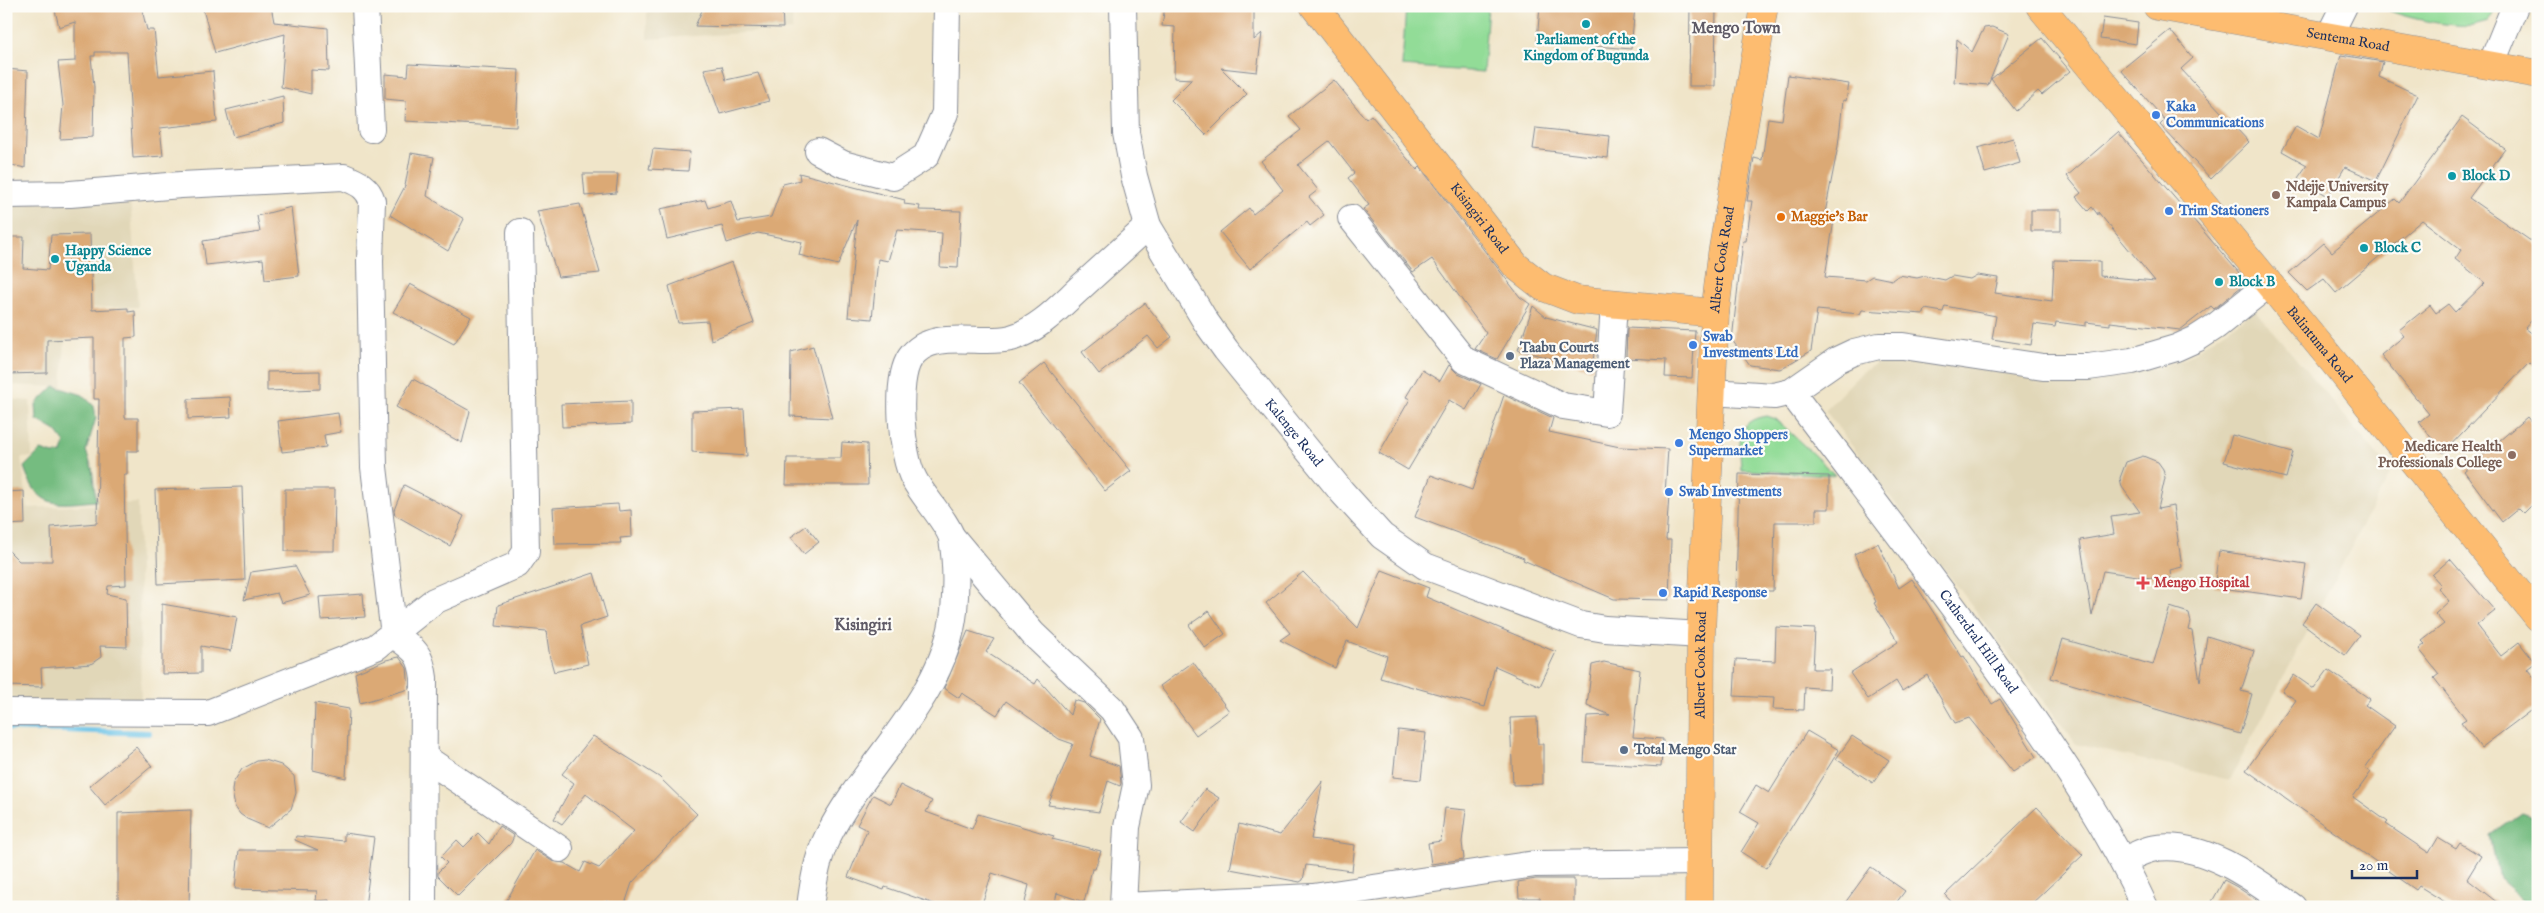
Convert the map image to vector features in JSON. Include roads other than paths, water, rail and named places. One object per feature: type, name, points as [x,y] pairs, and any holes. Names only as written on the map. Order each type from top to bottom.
[{"type":"main road","name":"Kisingiri Road","points":[[1314,6],[1516,266],[1543,287],[1577,300],[1714,314]]},
{"type":"main road","name":"Albert Cook Road","points":[[1699,907],[1701,635],[1714,314],[1764,6]]},
{"type":"main road","name":"Balintuma Road","points":[[2040,6],[2537,614]]},
{"type":"main road","name":"Sentema Road","points":[[2157,6],[2538,74]]},
{"type":"street","points":[[366,6],[371,129]]},
{"type":"street","points":[[818,151],[843,164],[893,178],[926,156],[946,114],[948,6]]},
{"type":"street","name":"Kalenge Road","points":[[1123,6],[1126,133],[1134,176],[1148,226],[1206,322],[1226,350],[1342,492],[1382,536],[1425,566],[1581,626],[1606,630],[1701,635]]},
{"type":"street","points":[[2328,36],[2344,6]]},
{"type":"street","points":[[2491,65],[2515,6]]},
{"type":"street","points":[[6,194],[70,194],[181,185],[344,177],[358,182],[367,190],[372,201],[370,261],[374,466],[394,635],[414,650],[422,661],[424,678],[423,906]]},
{"type":"street","points":[[1351,218],[1464,360],[1563,406],[1607,413],[1614,304]]},
{"type":"street","points":[[1148,226],[1037,326],[1010,338],[933,341],[917,349],[909,359],[904,371],[901,418],[905,453],[913,478],[952,537],[1034,634],[1112,709],[1131,738],[1136,785],[1127,827],[1123,906],[1313,897],[1535,864],[1698,862]]},
{"type":"street","points":[[6,712],[208,713],[376,648],[434,601],[517,564],[526,552],[520,232]]},
{"type":"street","points":[[1711,392],[1774,396],[1791,392],[1837,360],[1854,352],[1879,346],[1903,346],[2043,367],[2088,367],[2132,361],[2176,348],[2196,339],[2216,326],[2269,284]]},
{"type":"street","name":"Catherdral Hill Road","points":[[1791,392],[1984,649],[2061,759],[2123,860],[2145,907]]},
{"type":"street","points":[[810,907],[818,866],[826,840],[867,772],[905,722],[942,660],[952,634],[954,607],[952,537]]},
{"type":"street","points":[[424,758],[560,849]]},
{"type":"street","points":[[2123,860],[2152,848],[2187,848],[2217,859],[2293,907]]},
{"type":"waterway","points":[[6,728],[149,733]]},
{"type":"place","name":"Parliament of the Kingdom of Bugunda","points":[[1586,24]]},
{"type":"place","name":"Kaka Communications","points":[[2156,115]]},
{"type":"place","name":"Block D","points":[[2452,176]]},
{"type":"place","name":"Ndejje University Kampala Campus","points":[[2276,195]]},
{"type":"place","name":"Trim Stationers","points":[[2169,211]]},
{"type":"place","name":"Maggie's Bar","points":[[1781,217]]},
{"type":"place","name":"Block C","points":[[2364,248]]},
{"type":"place","name":"Happy Science Uganda","points":[[55,259]]},
{"type":"place","name":"Block B","points":[[2219,282]]},
{"type":"place","name":"Swab Investments Ltd","points":[[1693,345]]},
{"type":"place","name":"Taabu Courts Plaza Management","points":[[1510,356]]},
{"type":"place","name":"Mengo Shoppers Supermarket","points":[[1679,443]]},
{"type":"place","name":"Medicare Health Professionals College","points":[[2512,455]]},
{"type":"place","name":"Swab Investments","points":[[1669,492]]},
{"type":"place","name":"Mengo Hospital","points":[[2143,583]]},
{"type":"place","name":"Rapid Response","points":[[1663,593]]},
{"type":"place","name":"Total Mengo Star","points":[[1624,750]]},
{"type":"district","name":"Mengo Town","points":[[1736,29]]},
{"type":"district","name":"Kisingiri","points":[[863,626]]}]
